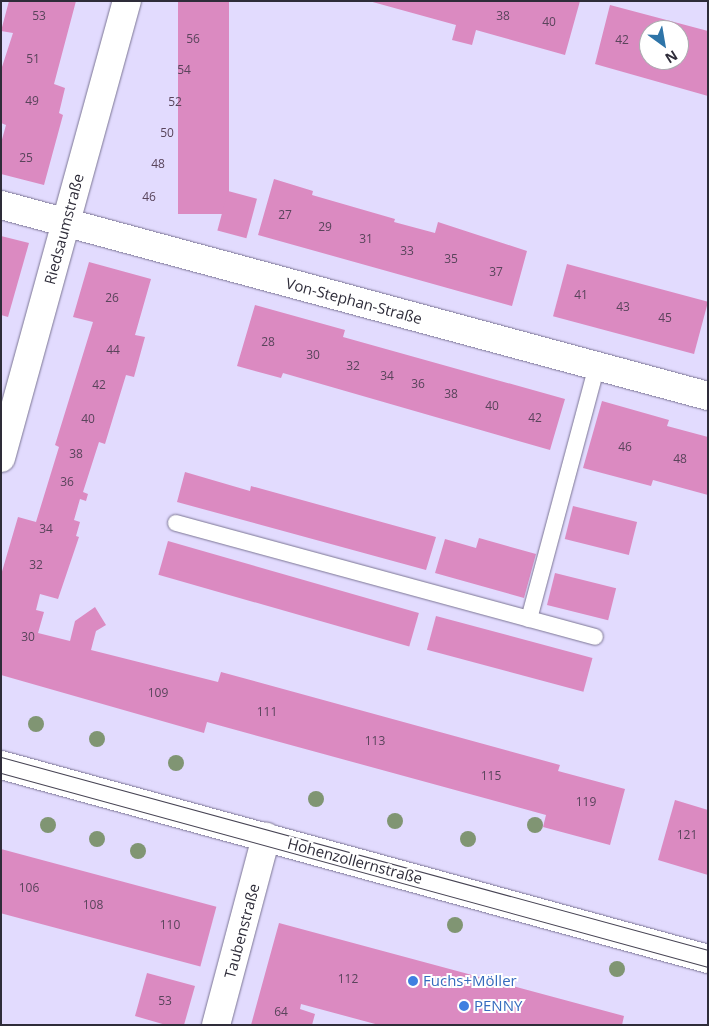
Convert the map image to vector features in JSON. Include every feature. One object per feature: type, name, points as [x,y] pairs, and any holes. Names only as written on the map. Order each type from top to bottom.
[{"type":"street","name":"Riedsaumstraße","points":[[1,458],[127,1]]},
{"type":"street","name":"Von-Stephan-Straße","points":[[1,205],[708,396]]},
{"type":"street","name":"Hohenzollernstraße","points":[[1,765],[708,958]]},
{"type":"street","name":"Taubenstraße","points":[[216,1025],[266,837]]},
{"type":"lane","points":[[529,619],[597,366]]},
{"type":"lane","points":[[176,523],[595,637]]},
{"type":"building","points":[[9,1],[76,1],[54,84],[65,88],[59,113],[63,115],[44,185],[1,174],[1,143],[6,125],[1,123],[1,70],[13,33],[1,31]]},
{"type":"building","points":[[178,1],[229,1],[229,214],[178,214]]},
{"type":"building","points":[[369,1],[580,1],[565,55],[476,30],[472,45],[452,40],[456,25]]},
{"type":"building","points":[[610,5],[667,20],[639,20],[639,70],[689,70],[689,26],[708,31],[708,96],[595,64]]},
{"type":"building","points":[[274,179],[313,191],[312,195],[395,219],[394,222],[435,233],[438,222],[527,251],[512,306],[258,235]]},
{"type":"building","points":[[228,191],[257,199],[246,238],[217,231]]},
{"type":"building","points":[[1,236],[29,243],[8,317],[1,315]]},
{"type":"building","points":[[89,262],[151,279],[135,335],[145,337],[134,377],[126,375],[105,444],[99,442],[83,492],[88,494],[86,501],[80,499],[74,520],[80,522],[76,536],[79,537],[58,599],[40,594],[36,610],[44,612],[38,633],[70,641],[75,621],[95,607],[106,625],[96,631],[91,650],[218,682],[221,672],[560,765],[558,771],[625,789],[610,845],[543,827],[546,815],[207,722],[204,733],[1,675],[1,575],[18,517],[36,522],[59,447],[55,445],[93,322],[73,317]]},
{"type":"building","points":[[567,264],[708,302],[694,354],[553,316]]},
{"type":"building","points":[[255,305],[345,330],[343,337],[565,399],[550,450],[283,373],[281,378],[237,366]]},
{"type":"building","points":[[602,401],[669,420],[667,426],[708,437],[708,495],[653,480],[651,486],[583,468]]},
{"type":"building","points":[[185,472],[250,491],[251,486],[436,537],[426,570],[177,502]]},
{"type":"building","points":[[573,506],[637,522],[629,555],[565,539]]},
{"type":"building","points":[[479,538],[536,554],[524,598],[435,573],[445,539],[476,548]]},
{"type":"building","points":[[168,541],[419,613],[409,647],[158,575]]},
{"type":"building","points":[[555,573],[616,588],[608,620],[547,605]]},
{"type":"building","points":[[436,616],[592,658],[583,692],[427,650]]},
{"type":"building","points":[[675,800],[708,810],[708,875],[658,860]]},
{"type":"building","points":[[1,849],[216,907],[200,967],[1,913]]},
{"type":"building","points":[[279,923],[624,1016],[622,1025],[379,1025],[301,1004],[300,1009],[315,1014],[312,1025],[251,1025]]},
{"type":"building","points":[[147,973],[195,986],[184,1025],[166,1025],[135,1016]]},
{"type":"tram line","points":[[1,757],[708,950]]},
{"type":"tram line","points":[[1,773],[708,967]]},
{"type":"place","name":"Fuchs+Möller","points":[[413,981]]},
{"type":"place","name":"PENNY","points":[[464,1006]]}]
